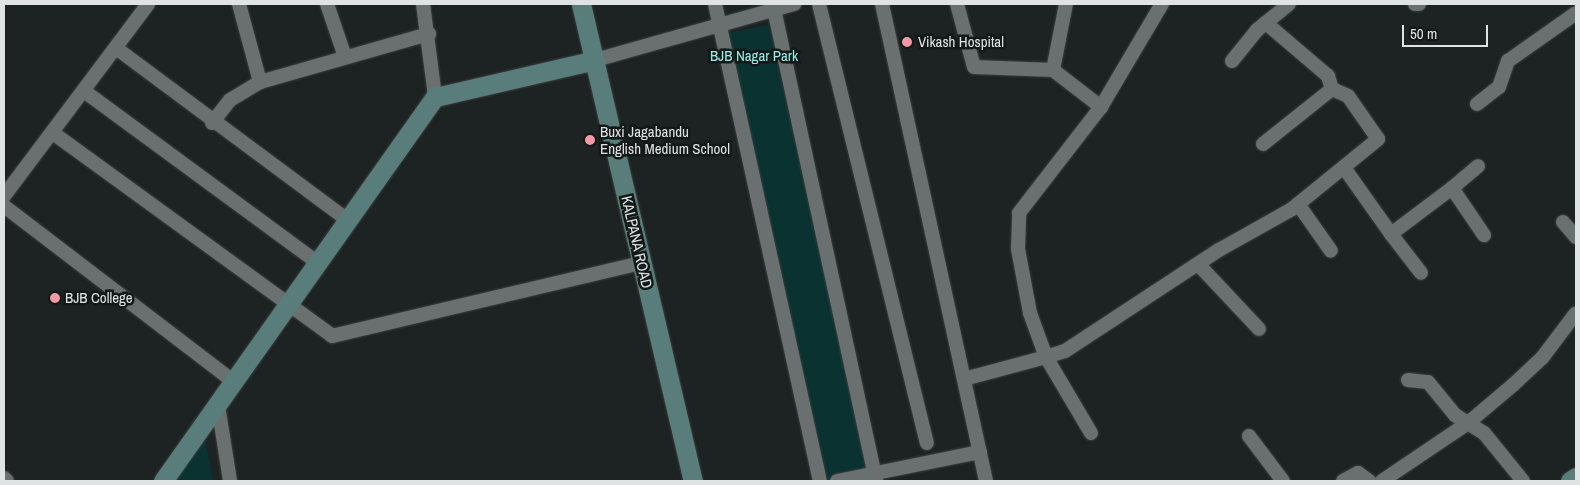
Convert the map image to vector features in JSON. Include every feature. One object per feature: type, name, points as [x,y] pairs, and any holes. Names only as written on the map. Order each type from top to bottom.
[{"type":"street","points":[[4,196],[148,4]]},
{"type":"street","points":[[238,4],[260,82]]},
{"type":"street","points":[[327,4],[345,57]]},
{"type":"street","points":[[163,481],[435,97],[429,34],[423,4]]},
{"type":"street","name":"KALPANA ROAD","points":[[582,4],[601,58],[704,481]]},
{"type":"street","name":"KALPANA ROAD","points":[[594,4],[601,58],[642,263],[693,481]]},
{"type":"street","points":[[715,4],[820,481]]},
{"type":"street","points":[[435,97],[601,58],[790,4]]},
{"type":"street","points":[[819,4],[926,443]]},
{"type":"street","points":[[882,4],[986,481]]},
{"type":"street","points":[[957,4],[974,66],[1053,70],[1101,106]]},
{"type":"street","points":[[1053,70],[1066,4]]},
{"type":"street","points":[[1091,433],[1046,357],[1030,313],[1018,249],[1019,213],[1101,106],[1162,4]]},
{"type":"street","points":[[1232,61],[1266,23],[1289,4]]},
{"type":"street","points":[[774,9],[875,478]]},
{"type":"street","points":[[1477,104],[1499,87],[1508,62],[1576,13]]},
{"type":"street","points":[[964,379],[1065,351],[1198,264],[1298,204],[1345,169],[1378,139],[1348,96],[1332,89],[1328,76],[1266,23]]},
{"type":"street","points":[[212,122],[230,100],[260,82],[429,34]]},
{"type":"street","points":[[116,48],[212,122],[348,220]]},
{"type":"street","points":[[1263,144],[1332,89]]},
{"type":"street","points":[[84,91],[317,262]]},
{"type":"street","points":[[53,133],[286,306],[332,336],[642,263]]},
{"type":"street","points":[[1391,234],[1478,166]]},
{"type":"street","points":[[1345,169],[1421,273]]},
{"type":"street","points":[[1452,188],[1484,235]]},
{"type":"street","points":[[1298,204],[1331,251]]},
{"type":"street","points":[[4,206],[234,382]]},
{"type":"street","points":[[1563,222],[1576,237]]},
{"type":"street","points":[[1198,264],[1259,329]]},
{"type":"street","points":[[1382,481],[1468,423],[1542,358],[1576,313]]},
{"type":"street","points":[[1408,380],[1428,382],[1456,415],[1484,432],[1523,481]]},
{"type":"street","points":[[218,405],[230,481]]},
{"type":"street","points":[[1249,436],[1283,481]]},
{"type":"street","points":[[837,481],[875,478],[980,452]]},
{"type":"street","points":[[1343,481],[1358,473],[1369,481]]},
{"type":"street","points":[[1570,481],[1576,477]]},
{"type":"street","points":[[4,478],[8,481]]},
{"type":"green space","name":"BJB Nagar Park","points":[[769,25],[868,470],[826,480],[727,33]]},
{"type":"green space","points":[[204,431],[213,481],[167,481]]},
{"type":"place","name":"Vikash Hospital","points":[[907,42]]},
{"type":"place","name":"Buxi Jagabandu English Medium School","points":[[590,140]]},
{"type":"place","name":"BJB College","points":[[55,298]]}]
